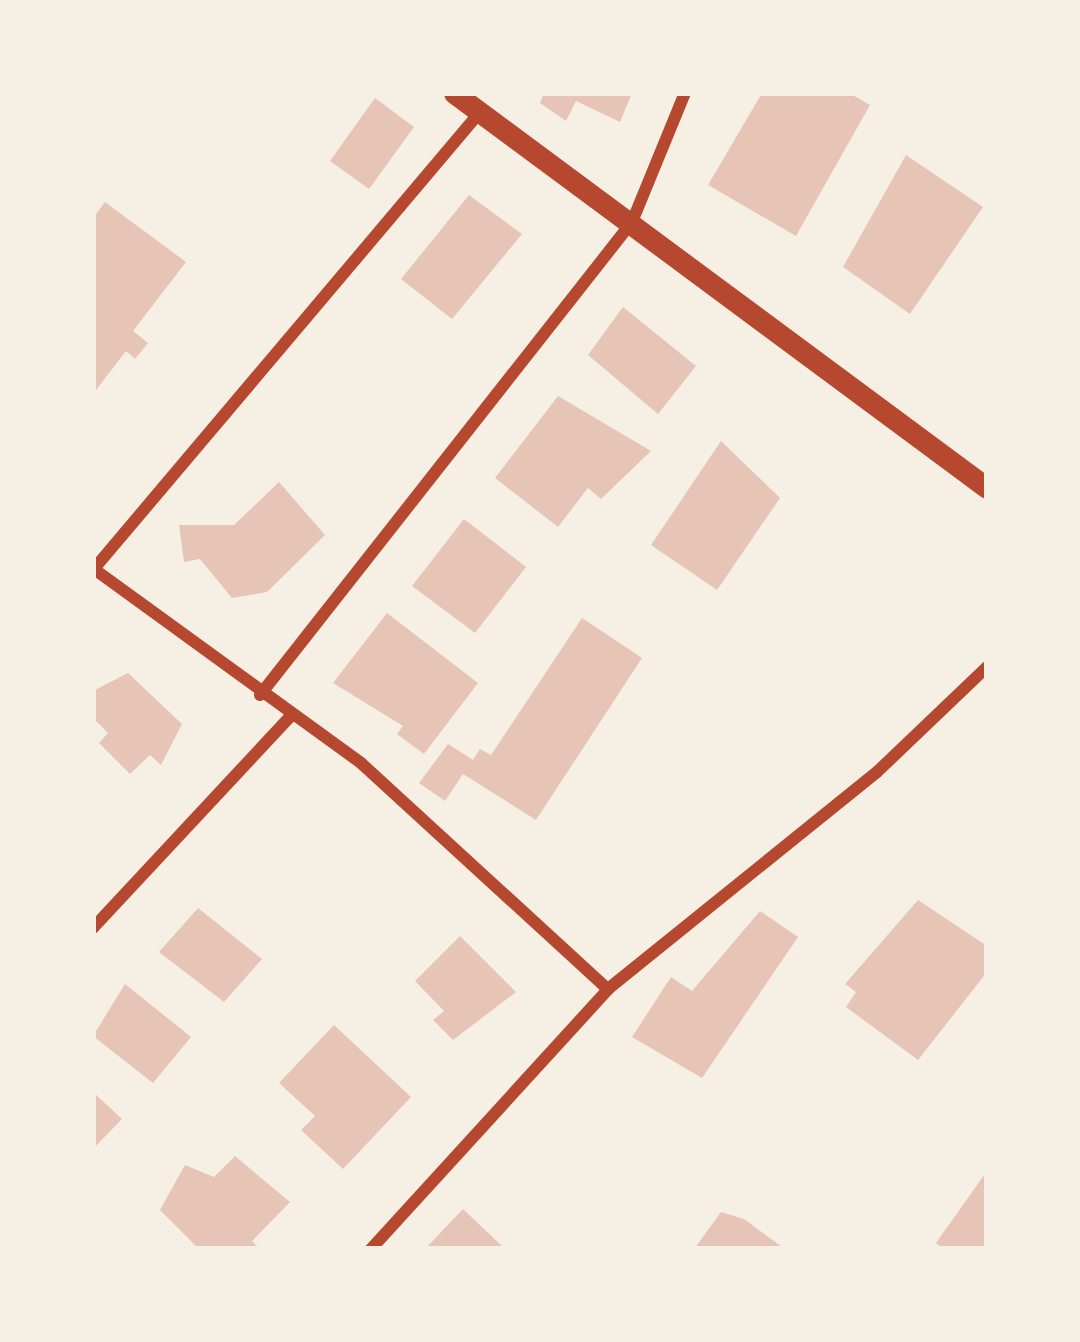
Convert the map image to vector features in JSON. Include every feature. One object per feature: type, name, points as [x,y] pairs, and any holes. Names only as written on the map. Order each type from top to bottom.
[{"type":"street","points":[[454,93],[987,488]]},
{"type":"street","points":[[260,695],[632,222],[686,93]]},
{"type":"street","points":[[480,112],[93,569],[290,717],[362,763],[608,989]]},
{"type":"street","points":[[371,1249],[608,989],[878,772],[987,667]]},
{"type":"street","points":[[93,928],[290,717]]},
{"type":"building","points":[[544,93],[632,93],[620,122],[576,101],[566,121],[540,103]]},
{"type":"building","points":[[762,93],[849,93],[870,105],[796,236],[708,185]]},
{"type":"building","points":[[375,98],[414,127],[369,189],[330,161]]},
{"type":"building","points":[[906,155],[983,207],[910,314],[843,267]]},
{"type":"building","points":[[469,195],[522,234],[452,319],[401,279]]},
{"type":"building","points":[[105,202],[186,262],[133,331],[148,343],[135,359],[126,351],[93,394],[93,218]]},
{"type":"building","points":[[623,307],[696,366],[658,414],[588,355]]},
{"type":"building","points":[[558,396],[651,451],[601,499],[588,488],[558,527],[495,478]]},
{"type":"building","points":[[721,441],[780,498],[717,590],[651,545]]},
{"type":"building","points":[[279,482],[325,535],[267,592],[232,598],[200,559],[184,562],[179,525],[234,525]]},
{"type":"building","points":[[464,519],[526,567],[475,633],[412,586]]},
{"type":"building","points":[[387,613],[478,683],[424,754],[397,734],[403,726],[333,683]]},
{"type":"building","points":[[582,618],[642,658],[536,820],[463,774],[445,801],[419,783],[448,744],[473,760],[480,749],[491,755]]},
{"type":"building","points":[[128,673],[182,724],[161,765],[150,755],[130,774],[99,743],[108,733],[93,718],[93,691]]},
{"type":"building","points":[[918,900],[987,946],[987,972],[918,1060],[846,1007],[856,992],[845,984]]},
{"type":"building","points":[[198,908],[262,959],[224,1002],[159,952]]},
{"type":"building","points":[[760,911],[798,937],[702,1078],[632,1037],[671,977],[692,991]]},
{"type":"building","points":[[460,936],[516,992],[453,1040],[433,1020],[444,1011],[415,981]]},
{"type":"building","points":[[125,984],[191,1037],[153,1083],[93,1036]]},
{"type":"building","points":[[334,1025],[411,1097],[343,1169],[301,1130],[315,1116],[279,1083]]},
{"type":"building","points":[[93,1092],[122,1119],[93,1149]]},
{"type":"building","points":[[235,1156],[290,1202],[252,1241],[260,1249],[199,1249],[160,1210],[185,1165],[214,1177]]},
{"type":"building","points":[[987,1171],[987,1249],[944,1249],[936,1243]]},
{"type":"building","points":[[463,1209],[505,1249],[425,1249]]},
{"type":"building","points":[[721,1212],[744,1219],[785,1249],[694,1249]]}]
